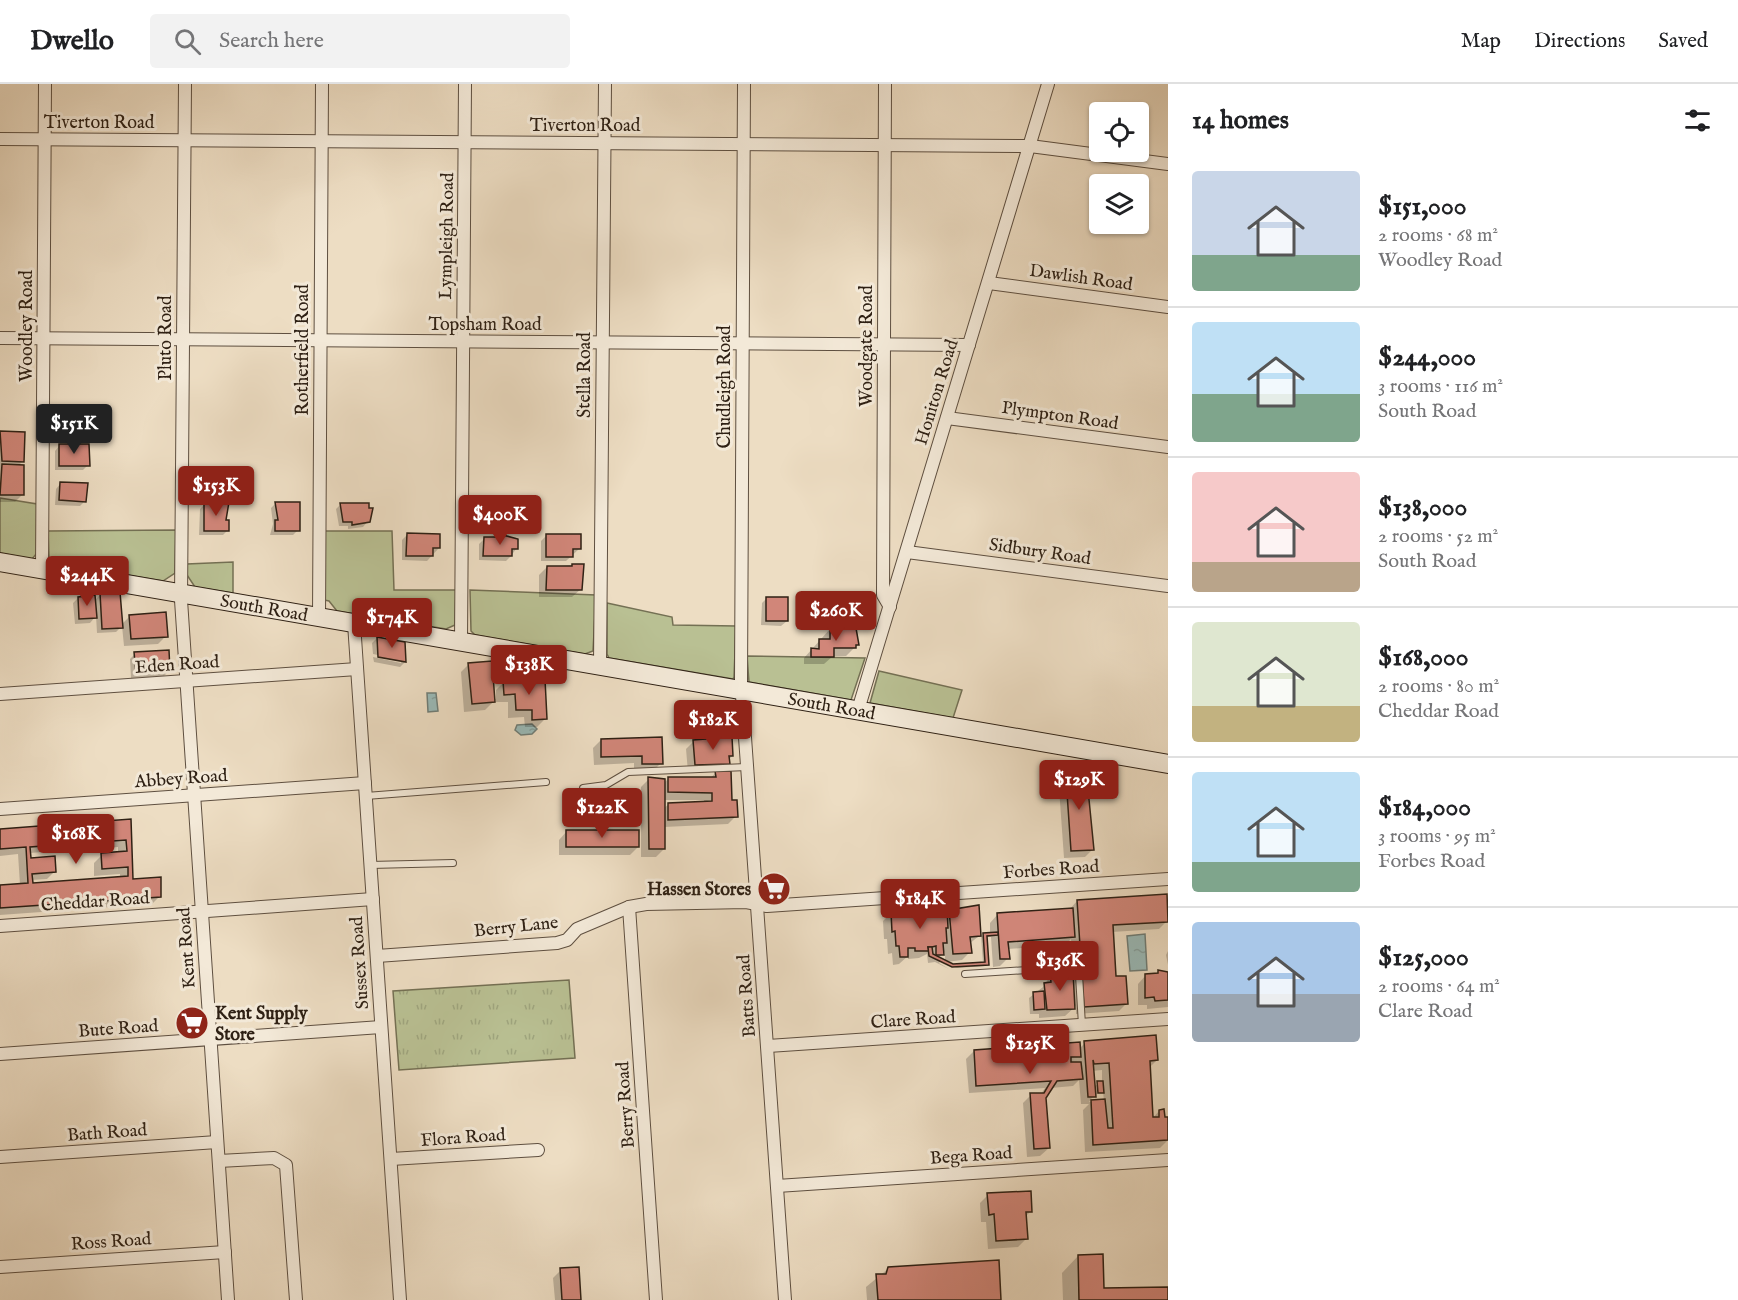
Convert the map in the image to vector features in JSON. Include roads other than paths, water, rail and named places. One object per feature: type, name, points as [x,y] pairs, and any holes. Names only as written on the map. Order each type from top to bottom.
[{"type":"street","name":"Woodley Road","points":[[42,569],[45,84]]},
{"type":"street","name":"Pluto Road","points":[[181,593],[185,84]]},
{"type":"street","name":"Rotherfield Road","points":[[319,616],[322,84]]},
{"type":"street","name":"Lympleigh Road","points":[[461,641],[465,84]]},
{"type":"street","name":"Stella Road","points":[[600,665],[605,84]]},
{"type":"street","name":"Chudleigh Road","points":[[742,690],[744,84]]},
{"type":"street","name":"Woodgate Road","points":[[885,84],[883,595],[890,607]]},
{"type":"street","name":"Honiton Road","points":[[858,710],[1048,84]]},
{"type":"street","name":"Tiverton Road","points":[[0,139],[1030,146],[1168,164]]},
{"type":"street","name":"Dawlish Road","points":[[988,283],[1168,307]]},
{"type":"street","name":"Topsham Road","points":[[0,338],[969,345]]},
{"type":"street","name":"Plympton Road","points":[[947,418],[1168,447]]},
{"type":"street","name":"Sidbury Road","points":[[907,552],[1168,586]]},
{"type":"street","name":"South Road","points":[[0,562],[1167,761]]},
{"type":"street","name":"Kent Road","points":[[181,593],[228,1300]]},
{"type":"street","name":"Sussex Road","points":[[354,623],[400,1300]]},
{"type":"street","name":"Eden Road","points":[[0,694],[357,669]]},
{"type":"street","name":"Batts Road","points":[[742,690],[785,1300]]},
{"type":"street","name":"Abbey Road","points":[[0,809],[194,795],[365,790]]},
{"type":"street","name":"Forbes Road","points":[[758,904],[767,906],[1168,879]]},
{"type":"street","name":"Cheddar Road","points":[[0,926],[373,899]]},
{"type":"street","name":"Berry Lane","points":[[377,956],[557,943],[567,940],[578,929],[629,908],[666,902],[758,904]]},
{"type":"street","name":"Berry Road","points":[[629,908],[656,1300]]},
{"type":"street","name":"Clare Road","points":[[768,1047],[1168,1019]]},
{"type":"street","name":"Bute Road","points":[[0,1054],[381,1027]]},
{"type":"street","name":"Bath Road","points":[[0,1157],[217,1142]]},
{"type":"street","name":"Flora Road","points":[[391,1160],[538,1150]]},
{"type":"street","points":[[219,1161],[274,1158],[286,1165],[296,1300]]},
{"type":"street","name":"Bega Road","points":[[777,1186],[1168,1160]]},
{"type":"street","name":"Ross Road","points":[[0,1267],[225,1252]]},
{"type":"lane","points":[[582,820],[583,789],[606,785],[628,772],[748,767]]},
{"type":"lane","points":[[365,790],[546,782]]},
{"type":"lane","points":[[370,865],[453,863]]},
{"type":"lane","points":[[965,974],[1074,967],[1079,975],[1082,1025]]},
{"type":"water","points":[[427,693],[436,693],[438,711],[428,712]]},
{"type":"water","points":[[532,724],[537,729],[532,734],[521,735],[515,730],[517,725]]},
{"type":"water","points":[[1145,934],[1147,970],[1130,971],[1127,936]]},
{"type":"place","name":"Hassen Stores","points":[[774,889]]},
{"type":"place","name":"Kent Supply Store","points":[[192,1023]]}]
